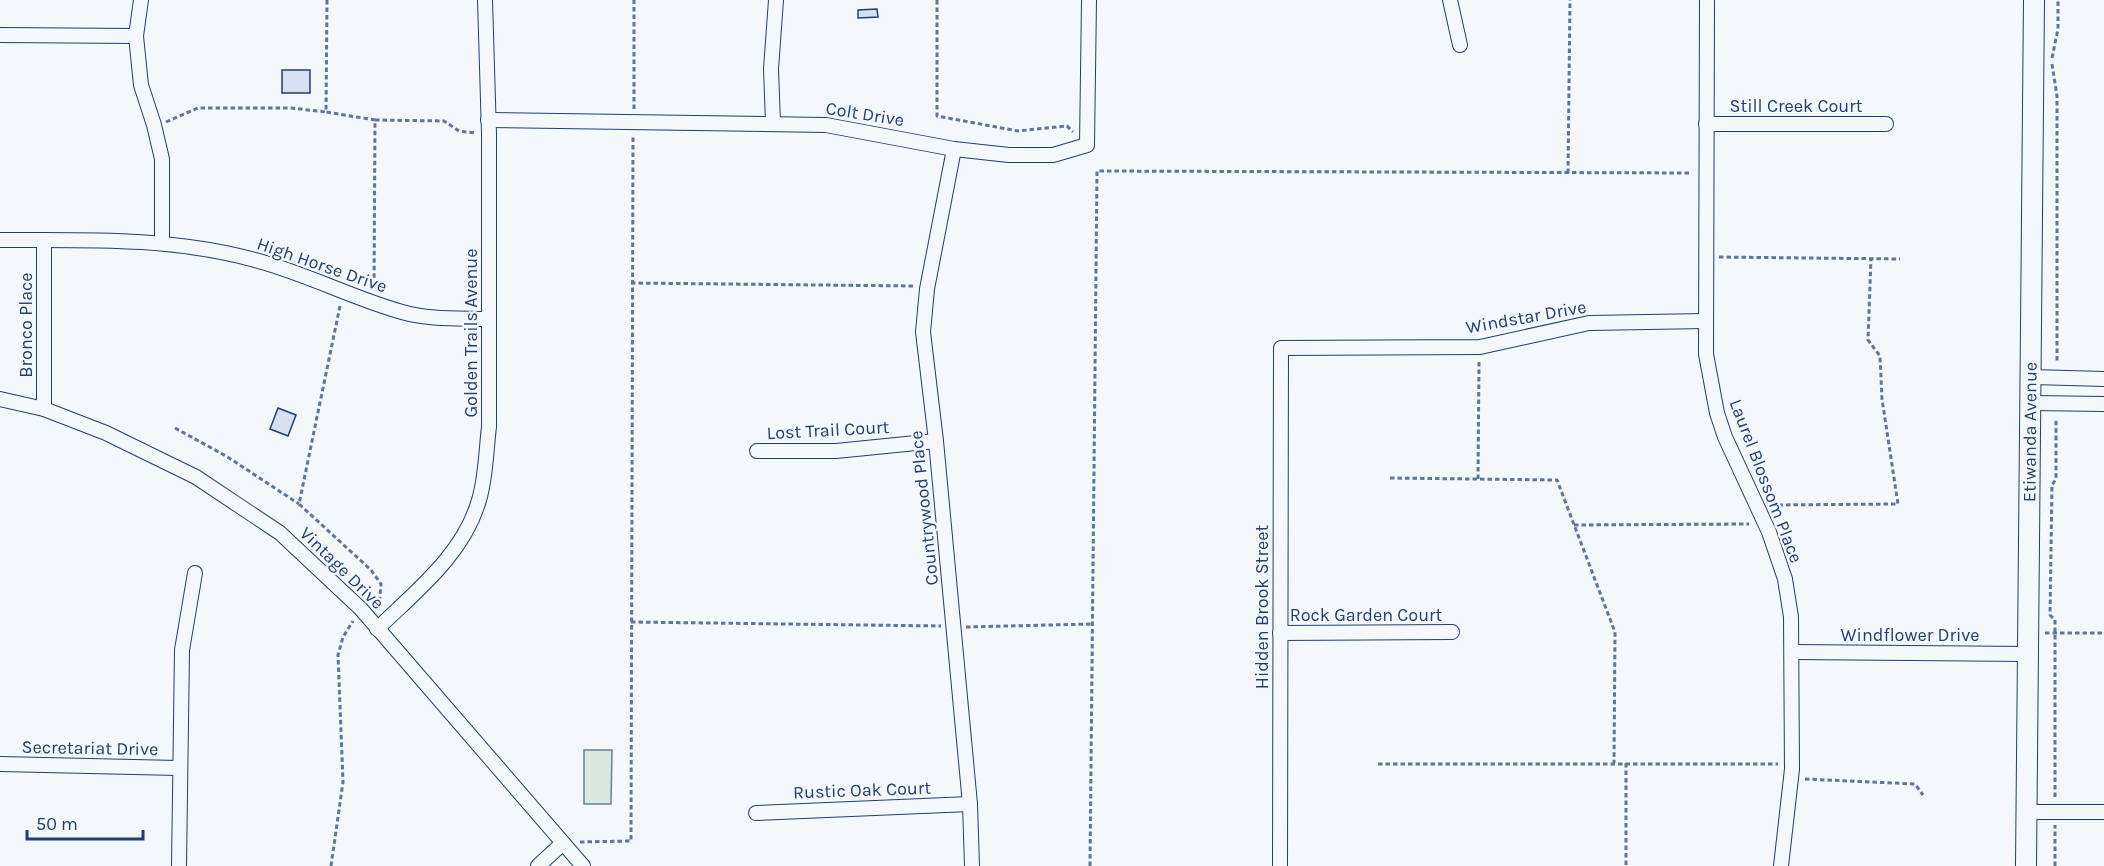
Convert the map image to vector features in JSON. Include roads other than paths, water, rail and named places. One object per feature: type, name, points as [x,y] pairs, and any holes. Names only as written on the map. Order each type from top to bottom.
[{"type":"street","points":[[141,0],[136,36],[141,85],[162,159],[162,243]]},
{"type":"street","name":"Golden Trails Avenue","points":[[377,629],[445,563],[465,532],[479,501],[489,427],[489,127],[485,0]]},
{"type":"street","points":[[773,123],[771,69],[776,0]]},
{"type":"street","name":"Colt Drive","points":[[489,127],[634,123],[826,124],[954,149],[1009,155],[1053,155],[1087,145],[1089,0]]},
{"type":"street","points":[[1450,0],[1460,45]]},
{"type":"street","name":"Laurel Blossom Place","points":[[1707,0],[1706,354],[1717,413],[1725,437],[1765,524],[1785,579],[1791,617],[1791,771],[1781,866]]},
{"type":"street","name":"Etiwanda Avenue","points":[[2026,866],[2034,0]]},
{"type":"street","points":[[0,35],[136,36]]},
{"type":"street","name":"Still Creek Court","points":[[1706,124],[1886,124]]},
{"type":"street","name":"Countrywood Place","points":[[954,149],[927,289],[923,332],[954,626],[970,804],[972,866]]},
{"type":"street","name":"High Horse Drive","points":[[0,240],[162,243],[253,259],[403,312],[449,318],[488,319]]},
{"type":"street","name":"Bronco Place","points":[[44,240],[44,409]]},
{"type":"street","name":"Windstar Drive","points":[[1281,348],[1480,347],[1589,323],[1705,321]]},
{"type":"street","name":"Hidden Brook Street","points":[[1280,866],[1281,348]]},
{"type":"street","points":[[2031,377],[2104,379]]},
{"type":"street","name":"Vintage Drive","points":[[0,399],[44,409],[106,433],[196,477],[280,533],[361,609],[583,866]]},
{"type":"street","points":[[2032,403],[2104,404]]},
{"type":"street","name":"Lost Trail Court","points":[[757,451],[836,451],[936,441]]},
{"type":"street","points":[[179,866],[178,768],[182,650],[195,573]]},
{"type":"street","name":"Rock Garden Court","points":[[1280,633],[1452,632]]},
{"type":"street","name":"Windflower Drive","points":[[1792,652],[2028,654]]},
{"type":"street","name":"Secretariat Drive","points":[[0,764],[178,768]]},
{"type":"street","name":"Rustic Oak Court","points":[[756,813],[970,804]]},
{"type":"street","points":[[2026,812],[2104,812]]},
{"type":"street","points":[[538,866],[562,843]]}]
